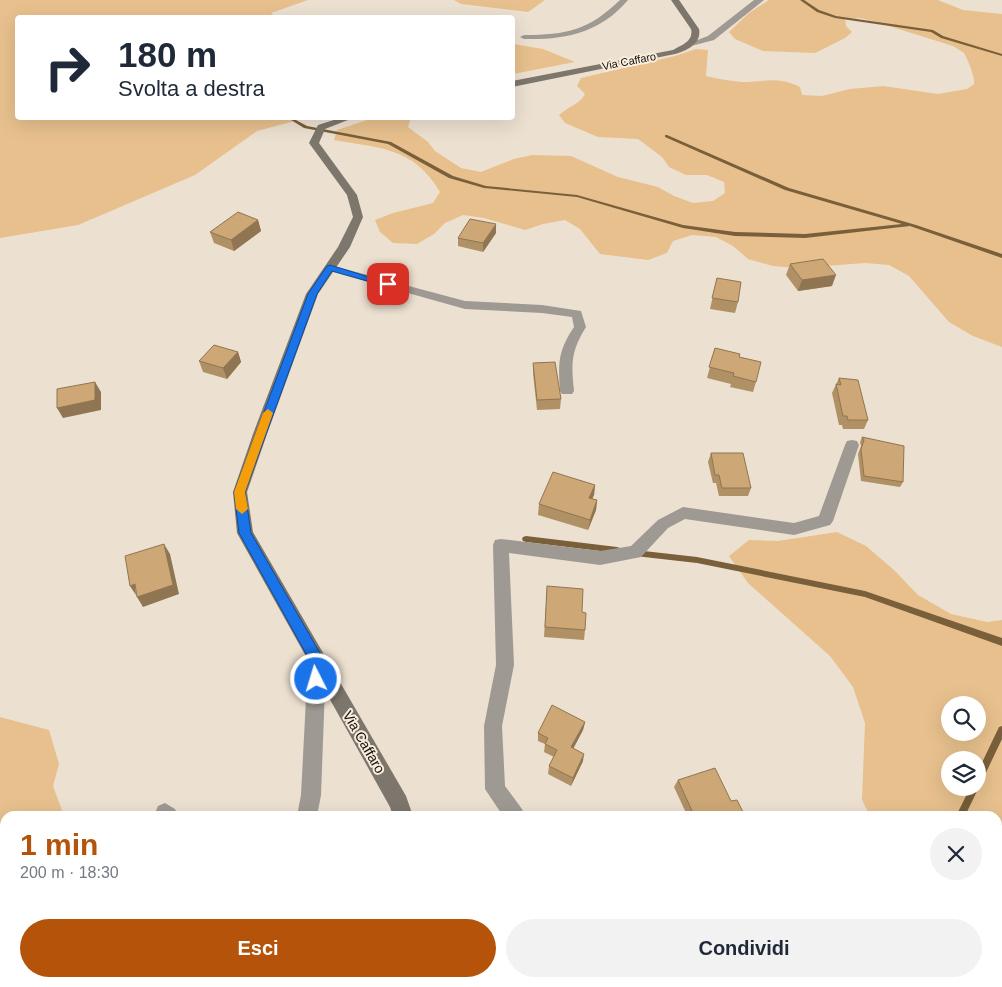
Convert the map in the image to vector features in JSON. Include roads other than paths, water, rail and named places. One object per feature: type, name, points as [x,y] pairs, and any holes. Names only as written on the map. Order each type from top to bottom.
[{"type":"street","points":[[524,37],[556,37],[582,32],[600,23],[624,0]]},
{"type":"street","points":[[675,0],[697,34],[696,40],[690,44]]},
{"type":"street","points":[[690,44],[709,39],[728,26],[753,3],[760,0]]},
{"type":"street","name":"Via Caffaro","points":[[515,83],[675,52],[690,44]]},
{"type":"street","name":"Via Caffaro","points":[[342,120],[321,127],[314,143],[352,195],[358,217],[344,247],[312,294],[240,492],[245,533],[401,811]]},
{"type":"street","points":[[330,268],[465,306],[542,309],[576,314],[580,327],[564,354],[567,391]]},
{"type":"street","points":[[511,811],[495,789],[493,726],[505,665],[501,545],[600,558],[635,552],[663,524],[683,513],[794,529],[825,521],[852,445]]},
{"type":"street","points":[[308,811],[311,795],[317,660]]},
{"type":"waterway","points":[[802,0],[818,11],[835,17],[932,31],[942,37],[1002,55]]},
{"type":"waterway","points":[[0,69],[5,69]]},
{"type":"waterway","points":[[294,120],[306,127],[389,143],[451,177],[486,187],[577,196],[683,226],[735,234],[805,236],[909,225]]},
{"type":"waterway","points":[[667,136],[787,189],[914,226],[1002,256]]},
{"type":"waterway","points":[[526,539],[617,550]]},
{"type":"waterway","points":[[635,553],[697,560],[865,594],[1002,642]]},
{"type":"waterway","points":[[986,763],[1002,730]]},
{"type":"waterway","points":[[962,811],[970,796]]}]
